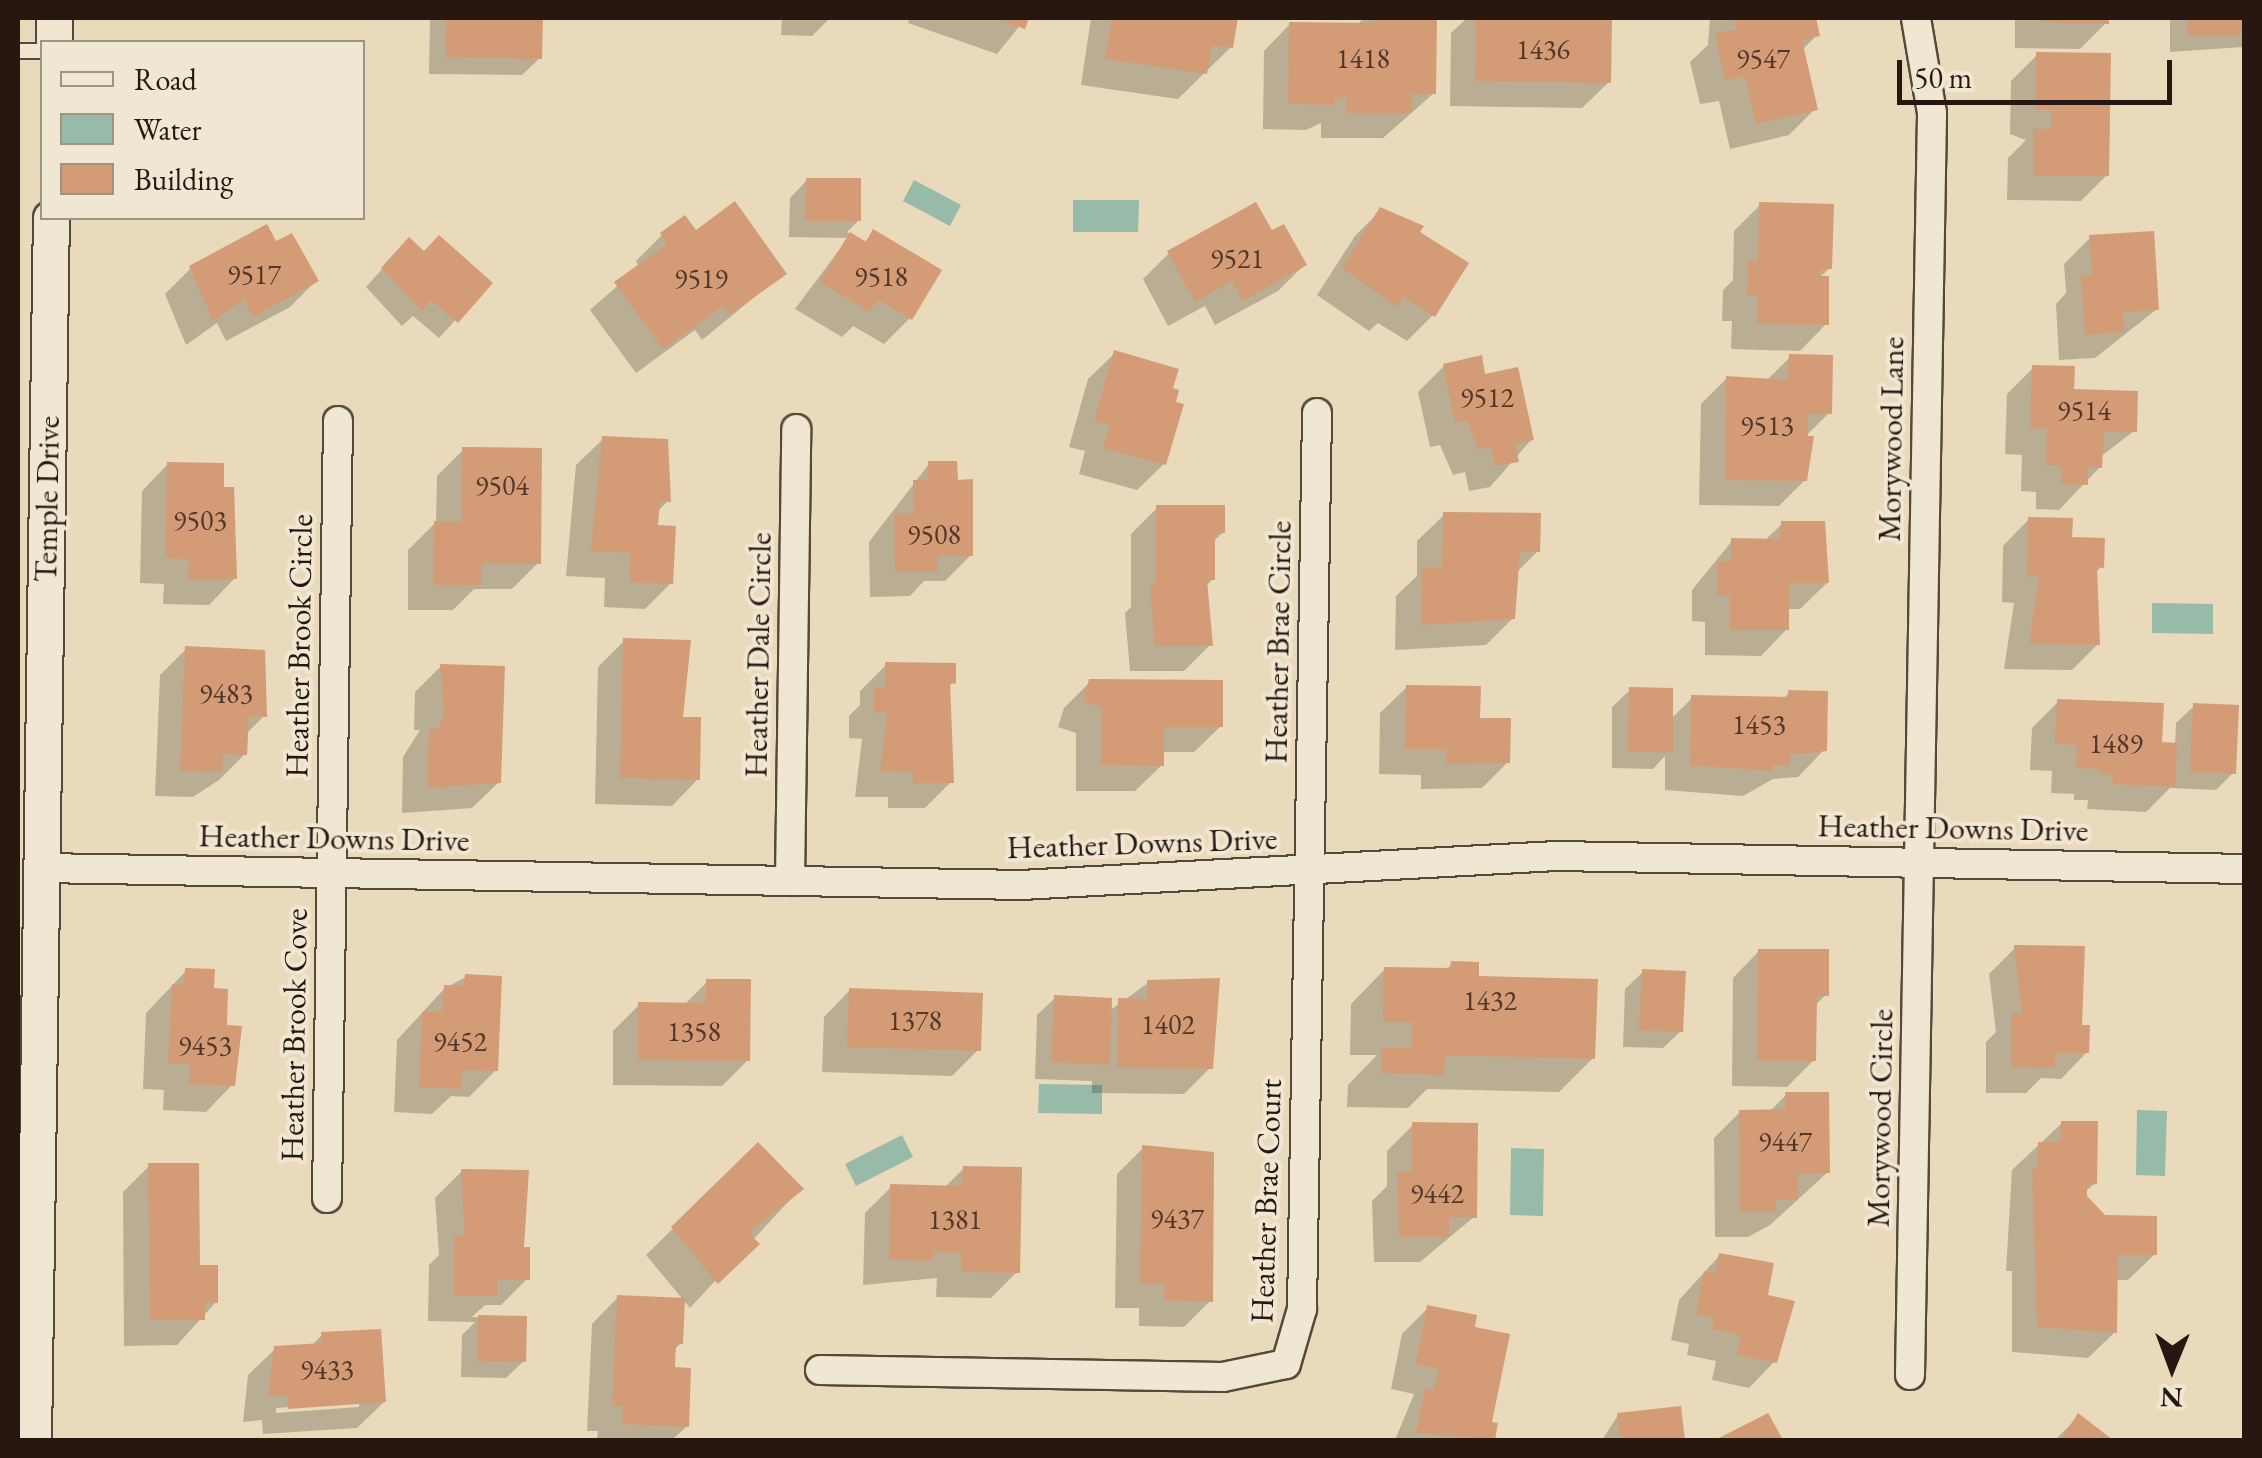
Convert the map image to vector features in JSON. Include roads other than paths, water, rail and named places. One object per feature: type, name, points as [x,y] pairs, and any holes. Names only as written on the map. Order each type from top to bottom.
[{"type":"street","name":"Morywood Lane","points":[[1916,18],[1932,112],[1919,862]]},
{"type":"street","name":"Temple Drive","points":[[32,1440],[28,1057],[41,868],[51,220]]},
{"type":"street","name":"Heather Brae Circle","points":[[1309,872],[1317,413]]},
{"type":"street","name":"Heather Brook Circle","points":[[330,873],[338,421]]},
{"type":"street","name":"Heather Dale Circle","points":[[790,881],[796,430]]},
{"type":"street","name":"Heather Downs Drive","points":[[41,868],[1147,883],[1557,856],[2244,868]]},
{"type":"street","name":"Morywood Circle","points":[[1910,1376],[1919,862]]},
{"type":"street","name":"Heather Brae Court","points":[[820,1370],[1223,1378],[1286,1364],[1302,1309],[1309,872]]},
{"type":"street","name":"Heather Brook Cove","points":[[327,1198],[330,873]]},
{"type":"water","points":[[914,180],[961,205],[950,226],[903,201]]},
{"type":"water","points":[[1073,200],[1139,200],[1138,232],[1073,232]]},
{"type":"water","points":[[2152,603],[2213,604],[2213,634],[2152,633]]},
{"type":"water","points":[[1039,1084],[1102,1085],[1102,1114],[1038,1113]]},
{"type":"water","points":[[2137,1110],[2167,1111],[2165,1176],[2136,1175]]},
{"type":"water","points":[[902,1135],[913,1157],[856,1186],[845,1164]]},
{"type":"water","points":[[1511,1148],[1544,1149],[1543,1216],[1510,1215]]}]
